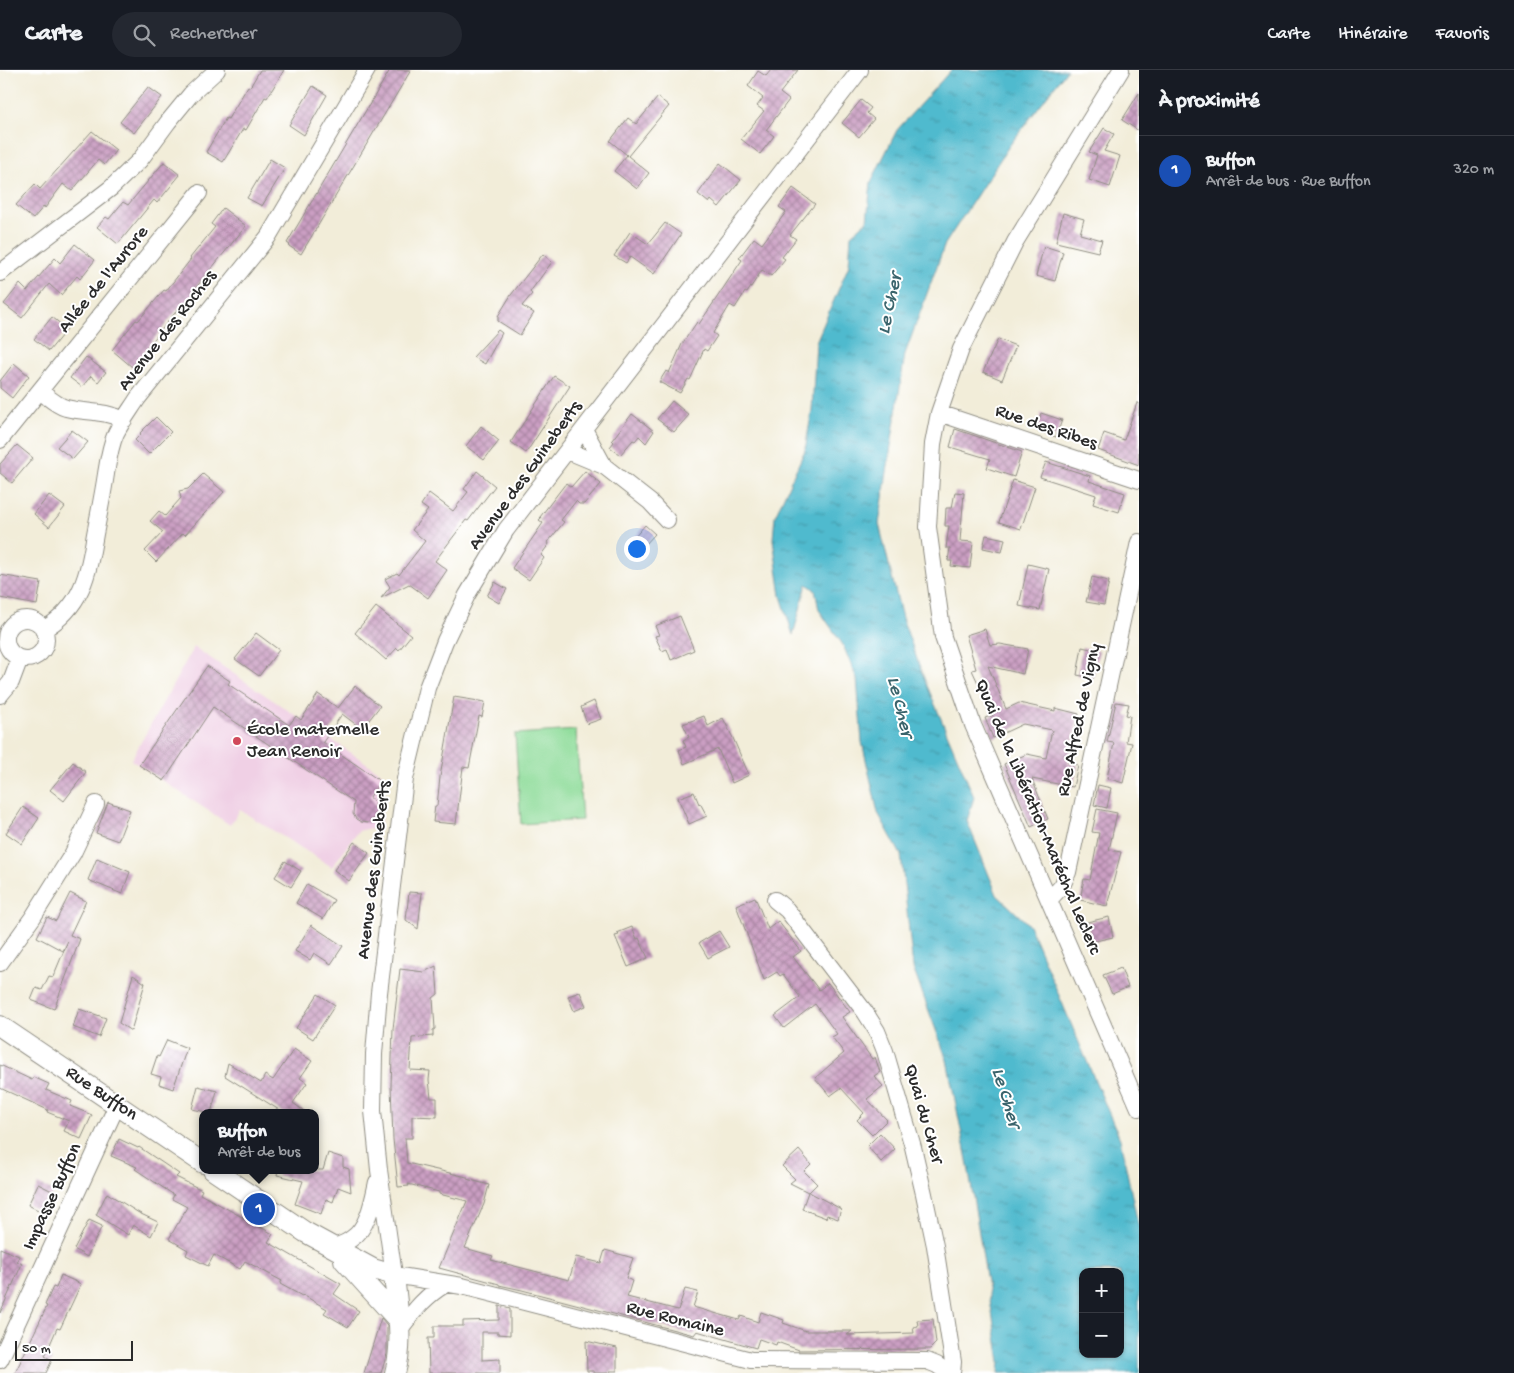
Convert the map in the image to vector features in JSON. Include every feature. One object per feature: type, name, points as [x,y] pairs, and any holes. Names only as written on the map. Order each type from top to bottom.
[{"type":"main road","name":"Rue Buffon","points":[[0,1026],[199,1160]]},
{"type":"main road","points":[[219,1174],[305,1232],[373,1269],[394,1275],[399,1325],[395,1373]]},
{"type":"main road","points":[[333,1248],[372,1289],[399,1325]]},
{"type":"street","points":[[0,273],[111,188],[140,160],[191,94],[217,70]]},
{"type":"street","name":"Avenue des Roches","points":[[43,630],[57,622],[69,609],[81,590],[89,570],[109,456],[116,434],[124,420],[138,398],[268,237],[367,70]]},
{"type":"street","name":"Avenue des Guineberts","points":[[394,1275],[379,1170],[373,1111],[374,1054],[405,779],[427,688],[445,641],[467,596],[506,530],[860,70]]},
{"type":"street","name":"Quai de la Libération-Maréchal Leclerc","points":[[1121,70],[1015,242],[961,349],[939,413],[933,444],[928,527],[943,637],[973,725],[1139,1108]]},
{"type":"street","name":"Allée de l'Aurore","points":[[0,440],[200,193]]},
{"type":"street","points":[[40,391],[55,403],[66,408],[104,412],[124,420]]},
{"type":"street","name":"Rue des Ribes","points":[[939,413],[1139,480]]},
{"type":"street","points":[[584,429],[604,466]]},
{"type":"street","points":[[568,451],[604,466],[650,502],[666,520]]},
{"type":"street","name":"Rue Alfred de Vigny","points":[[1049,900],[1062,886],[1068,872],[1139,542]]},
{"type":"street","points":[[28,620],[34,621],[43,630],[45,643],[43,650],[33,658],[26,659],[14,655],[7,645],[5,624],[28,620]]},
{"type":"street","points":[[0,696],[11,682],[20,658]]},
{"type":"street","points":[[0,963],[34,917],[73,853],[96,804]]},
{"type":"street","name":"Quai du Cher","points":[[775,900],[787,910],[865,1012],[877,1031],[885,1051],[912,1147],[934,1238],[952,1362],[950,1373]]},
{"type":"street","name":"Impasse Buffon","points":[[0,1360],[117,1105]]},
{"type":"street","points":[[333,1248],[351,1239],[363,1225],[371,1209],[379,1170]]},
{"type":"street","name":"Rue Romaine","points":[[394,1275],[462,1286],[751,1360],[927,1361],[950,1373]]},
{"type":"street","points":[[399,1325],[423,1300],[446,1284]]},
{"type":"shaded area","name":"École maternelle Jean Renoir","points":[[194,647],[387,777],[380,826],[358,831],[332,867],[240,810],[230,825],[131,760]]},
{"type":"green space","points":[[576,730],[582,820],[521,824],[515,734]]},
{"type":"water","name":"Le Cher","points":[[951,70],[1067,70],[1009,146],[945,244],[905,354],[879,524],[902,618],[925,681],[974,797],[967,821],[997,895],[1029,925],[1120,1139],[1139,1229],[1139,1373],[999,1373],[1000,1361],[967,1160],[947,1060],[913,968],[901,855],[878,813],[862,742],[857,679],[843,645],[819,610],[815,590],[807,584],[793,635],[781,596],[773,539],[775,516],[805,450],[812,410],[816,342],[849,265],[851,235],[867,221],[871,182],[897,130]]},
{"type":"building","points":[[260,70],[284,70],[267,98],[265,97],[246,130],[243,129],[223,162],[206,152],[226,118],[228,119]]},
{"type":"building","points":[[390,70],[411,70],[301,254],[287,243]]},
{"type":"building","points":[[771,70],[798,70],[780,93],[789,100],[766,130],[774,136],[760,154],[741,139],[764,111],[757,106],[763,98],[748,86],[758,71],[766,76]]},
{"type":"building","points":[[313,86],[327,95],[304,135],[289,125]]},
{"type":"building","points":[[148,87],[162,97],[134,133],[120,122]]},
{"type":"building","points":[[1139,93],[1139,131],[1122,120]]},
{"type":"building","points":[[658,97],[669,106],[628,156],[649,173],[637,189],[614,171],[627,155],[610,141],[628,118],[636,124]]},
{"type":"building","points":[[861,100],[871,108],[867,113],[874,119],[859,137],[842,123]]},
{"type":"building","points":[[1104,128],[1114,134],[1104,151],[1120,156],[1110,187],[1089,180],[1097,155],[1089,152]]},
{"type":"building","points":[[92,131],[116,150],[104,165],[98,160],[72,191],[63,184],[45,208],[44,206],[33,219],[16,205],[35,184],[40,189]]},
{"type":"building","points":[[270,159],[285,168],[262,206],[247,198]]},
{"type":"building","points":[[164,162],[180,175],[157,203],[154,200],[118,244],[97,227],[106,217],[109,219],[123,202],[128,205]]},
{"type":"building","points":[[720,163],[741,180],[719,207],[711,200],[709,203],[698,194]]},
{"type":"building","points":[[793,188],[815,204],[790,235],[796,239],[782,257],[785,259],[771,276],[762,270],[735,308],[730,305],[713,333],[717,336],[707,351],[704,349],[690,380],[688,379],[680,393],[659,382],[666,371],[669,373],[682,344],[697,322],[699,324],[742,260],[739,258],[754,238],[762,244],[786,212],[779,207]]},
{"type":"building","points":[[223,208],[246,226],[194,290],[198,293],[186,307],[182,304],[132,367],[112,350],[136,320],[138,321],[164,290],[166,291],[215,227],[211,224]]},
{"type":"building","points":[[1063,213],[1084,219],[1080,234],[1102,240],[1098,252],[1056,242]]},
{"type":"building","points":[[665,223],[681,234],[654,274],[630,257],[626,263],[614,256],[630,232],[648,244]]},
{"type":"building","points":[[75,244],[95,260],[80,279],[77,276],[61,295],[49,284],[22,318],[4,304],[20,284],[27,291],[55,258],[60,263]]},
{"type":"building","points":[[1044,246],[1063,252],[1055,281],[1036,276]]},
{"type":"building","points":[[543,254],[552,262],[530,292],[532,294],[522,306],[534,313],[520,335],[498,321],[498,316],[511,295]]},
{"type":"building","points":[[52,317],[67,329],[49,351],[34,339]]},
{"type":"building","points":[[498,330],[502,333],[485,364],[473,357]]},
{"type":"building","points":[[998,339],[1016,346],[1002,380],[983,372]]},
{"type":"building","points":[[86,357],[106,372],[98,382],[91,376],[82,387],[70,378]]},
{"type":"building","points":[[14,363],[29,376],[12,398],[0,388],[0,381]]},
{"type":"building","points":[[554,376],[570,386],[526,453],[511,442]]},
{"type":"building","points":[[672,401],[689,415],[674,432],[657,419]]},
{"type":"building","points":[[1137,403],[1139,403],[1139,465],[1098,450],[1104,433],[1124,440]]},
{"type":"building","points":[[1041,413],[1062,420],[1056,437],[1036,430]]},
{"type":"building","points":[[632,414],[654,431],[646,443],[639,436],[620,455],[610,447],[614,442],[612,440]]},
{"type":"building","points":[[156,417],[171,432],[149,454],[135,440]]},
{"type":"building","points":[[481,426],[499,441],[484,460],[466,446]]},
{"type":"building","points":[[955,429],[1022,452],[1014,477],[987,468],[990,459],[950,447]]},
{"type":"building","points":[[72,430],[88,442],[73,459],[57,447]]},
{"type":"building","points":[[17,445],[33,458],[12,483],[0,473],[0,464]]},
{"type":"building","points":[[1046,462],[1090,476],[1089,481],[1125,493],[1119,512],[1093,504],[1096,495],[1040,477]]},
{"type":"building","points":[[477,471],[495,486],[435,561],[447,570],[428,598],[409,584],[381,598],[390,587],[385,579],[397,573],[399,575],[425,541],[412,530],[428,510],[421,505],[429,493],[453,511],[468,492],[464,489]]},
{"type":"building","points":[[585,471],[601,484],[584,504],[579,504],[576,501],[561,520],[564,522],[548,542],[549,544],[541,555],[544,558],[529,580],[512,568],[543,523],[539,520],[540,517],[566,483],[571,487]]},
{"type":"building","points":[[203,474],[224,492],[185,535],[183,533],[156,562],[145,551],[163,532],[150,521],[159,511],[165,516],[181,498],[179,491],[188,489]]},
{"type":"building","points":[[1013,480],[1035,487],[1021,529],[999,522]]},
{"type":"building","points":[[955,492],[964,493],[960,541],[973,542],[970,568],[951,566],[952,561],[948,561],[950,548],[946,548],[949,526],[945,526],[946,508],[952,508]]},
{"type":"building","points":[[49,495],[65,507],[49,527],[34,514]]},
{"type":"building","points":[[645,525],[655,534],[644,546],[634,538]]},
{"type":"building","points":[[986,535],[1005,539],[1002,552],[983,548]]},
{"type":"building","points":[[1028,564],[1049,569],[1040,610],[1019,606]]},
{"type":"building","points":[[0,575],[41,582],[37,605],[0,598]]},
{"type":"building","points":[[1092,577],[1109,581],[1104,605],[1086,602]]},
{"type":"building","points":[[495,582],[507,589],[499,603],[487,596]]},
{"type":"building","points":[[376,607],[411,635],[399,650],[397,648],[386,660],[355,633]]},
{"type":"building","points":[[680,616],[694,650],[671,660],[667,649],[662,651],[655,636],[659,635],[655,626]]},
{"type":"building","points":[[985,629],[990,645],[1000,644],[1028,649],[1023,674],[988,666],[1006,709],[1019,703],[1055,711],[1055,708],[1079,714],[1068,763],[1078,765],[1073,787],[1032,779],[1048,819],[1031,827],[1004,764],[1027,754],[1046,758],[1052,730],[1023,724],[993,738],[985,718],[993,715],[972,670],[976,669],[966,635]]},
{"type":"building","points":[[256,633],[279,650],[259,676],[235,659]]},
{"type":"building","points":[[1082,647],[1099,651],[1093,678],[1077,675]]},
{"type":"building","points":[[207,666],[230,681],[228,684],[289,725],[296,716],[301,720],[318,694],[338,708],[355,686],[380,706],[362,729],[342,714],[323,742],[380,781],[370,797],[377,810],[374,818],[368,823],[356,819],[353,814],[354,802],[213,707],[164,781],[139,765]]},
{"type":"building","points":[[454,697],[485,702],[482,717],[479,716],[469,768],[463,767],[456,824],[433,822]]},
{"type":"building","points":[[594,701],[601,719],[587,724],[581,707]]},
{"type":"building","points":[[1116,702],[1129,704],[1126,715],[1130,716],[1126,742],[1132,743],[1123,783],[1107,778],[1114,743],[1107,742]]},
{"type":"building","points":[[704,716],[708,726],[723,718],[749,775],[732,783],[718,749],[684,764],[679,750],[686,747],[683,740],[689,737],[683,724]]},
{"type":"building","points":[[73,762],[86,772],[64,801],[50,790]]},
{"type":"building","points":[[1098,785],[1111,788],[1107,808],[1094,805]]},
{"type":"building","points":[[694,792],[707,816],[689,824],[678,798]]},
{"type":"building","points":[[108,802],[130,810],[118,841],[96,833]]},
{"type":"building","points":[[23,807],[39,818],[22,844],[6,833]]},
{"type":"building","points":[[1097,809],[1117,813],[1109,850],[1121,852],[1107,906],[1080,900],[1084,879],[1090,880],[1099,833],[1092,832]]},
{"type":"building","points":[[354,842],[369,853],[349,881],[334,870]]},
{"type":"building","points":[[97,858],[130,872],[122,894],[88,880]]},
{"type":"building","points":[[285,861],[301,871],[291,887],[275,877]]},
{"type":"building","points":[[307,884],[334,900],[323,919],[296,903]]},
{"type":"building","points":[[409,892],[422,893],[418,929],[406,920]]},
{"type":"building","points":[[70,893],[86,901],[70,935],[80,939],[54,1009],[31,1000],[36,988],[42,990],[49,976],[53,977],[68,941],[63,951],[37,937],[47,917],[56,921]]},
{"type":"building","points":[[755,897],[768,929],[778,921],[801,951],[793,957],[819,990],[828,983],[850,1012],[842,1017],[872,1059],[875,1057],[880,1072],[874,1076],[883,1086],[867,1099],[887,1120],[872,1135],[857,1120],[864,1113],[841,1088],[830,1096],[815,1078],[844,1053],[832,1037],[837,1034],[815,1004],[784,1028],[775,1016],[800,997],[783,974],[780,976],[777,972],[764,980],[736,905]]},
{"type":"building","points":[[1109,917],[1113,937],[1091,942],[1087,922]]},
{"type":"building","points":[[311,925],[343,946],[331,964],[314,953],[310,960],[295,951]]},
{"type":"building","points":[[632,927],[648,958],[628,967],[615,936],[619,935],[617,933]]},
{"type":"building","points":[[719,931],[729,947],[708,958],[699,943]]},
{"type":"building","points":[[436,966],[438,994],[433,998],[435,1029],[433,1030],[433,1036],[412,1038],[410,1070],[430,1071],[431,1098],[437,1098],[437,1117],[412,1116],[412,1138],[405,1138],[407,1163],[467,1177],[467,1179],[489,1185],[484,1204],[465,1248],[493,1256],[491,1260],[569,1280],[576,1257],[601,1263],[605,1250],[633,1258],[626,1278],[632,1281],[627,1297],[678,1310],[685,1289],[698,1292],[693,1307],[739,1320],[741,1316],[758,1322],[761,1312],[784,1320],[783,1323],[806,1331],[852,1331],[847,1335],[914,1333],[913,1327],[918,1326],[917,1320],[933,1319],[936,1343],[930,1349],[799,1350],[777,1342],[776,1345],[759,1339],[756,1348],[697,1331],[694,1335],[439,1268],[467,1201],[408,1184],[409,1186],[398,1187],[393,1139],[391,1086],[393,1029],[400,969],[424,972]]},
{"type":"building","points":[[1121,968],[1128,987],[1112,994],[1103,975]]},
{"type":"building","points":[[133,975],[145,983],[131,1031],[119,1023]]},
{"type":"building","points":[[580,992],[586,1006],[574,1011],[568,996]]},
{"type":"building","points":[[318,994],[335,1005],[313,1039],[296,1028]]},
{"type":"building","points":[[79,1009],[106,1018],[99,1037],[73,1027]]},
{"type":"building","points":[[167,1040],[187,1048],[173,1089],[159,1084],[161,1077],[151,1074],[157,1056],[159,1057]]},
{"type":"building","points":[[294,1049],[312,1061],[300,1078],[307,1083],[293,1103],[301,1109],[278,1109],[225,1076],[228,1063],[261,1083],[265,1075],[273,1080]]},
{"type":"building","points":[[0,1065],[32,1080],[33,1077],[49,1084],[46,1090],[72,1101],[70,1106],[92,1115],[81,1139],[64,1131],[69,1121],[0,1088]]},
{"type":"building","points":[[198,1086],[217,1091],[212,1109],[192,1109]]},
{"type":"building","points":[[880,1133],[895,1149],[881,1162],[867,1146]]},
{"type":"building","points":[[119,1139],[139,1147],[179,1174],[176,1177],[202,1190],[200,1194],[273,1234],[268,1242],[341,1284],[334,1294],[359,1311],[348,1327],[324,1313],[327,1309],[280,1284],[282,1281],[245,1261],[240,1269],[214,1255],[208,1266],[186,1255],[188,1250],[169,1239],[187,1207],[172,1199],[174,1195],[135,1169],[137,1167],[111,1156]]},
{"type":"building","points":[[799,1150],[811,1164],[804,1171],[817,1184],[809,1192],[841,1209],[838,1219],[827,1215],[826,1218],[802,1209],[808,1192],[790,1183],[795,1179],[782,1166]]},
{"type":"building","points":[[328,1153],[343,1158],[343,1167],[349,1169],[351,1192],[338,1187],[333,1202],[326,1199],[321,1214],[295,1204],[303,1181],[277,1175],[319,1174],[319,1170],[323,1170]]},
{"type":"building","points":[[38,1184],[54,1192],[44,1213],[28,1205]]},
{"type":"building","points":[[107,1193],[139,1213],[158,1222],[151,1236],[133,1225],[128,1235],[96,1215]]},
{"type":"building","points":[[89,1220],[102,1226],[87,1257],[74,1249]]},
{"type":"building","points":[[0,1248],[19,1256],[17,1261],[22,1264],[0,1313]]},
{"type":"building","points":[[61,1275],[81,1284],[60,1329],[57,1328],[45,1356],[52,1360],[46,1373],[15,1373],[47,1306],[45,1305],[53,1287],[56,1288]]},
{"type":"building","points":[[499,1306],[510,1309],[510,1335],[498,1334],[498,1332],[482,1332],[482,1360],[500,1359],[500,1373],[429,1373],[428,1338],[434,1338],[434,1326],[463,1326],[463,1321],[499,1320]]},
{"type":"building","points":[[381,1318],[387,1325],[387,1354],[381,1373],[364,1373]]},
{"type":"building","points":[[586,1341],[617,1348],[617,1371],[594,1373],[594,1371],[587,1371]]},
{"type":"place","name":"École maternelle Jean Renoir","points":[[237,741]]},
{"type":"place","name":"Buffon","points":[[259,1209]]}]
